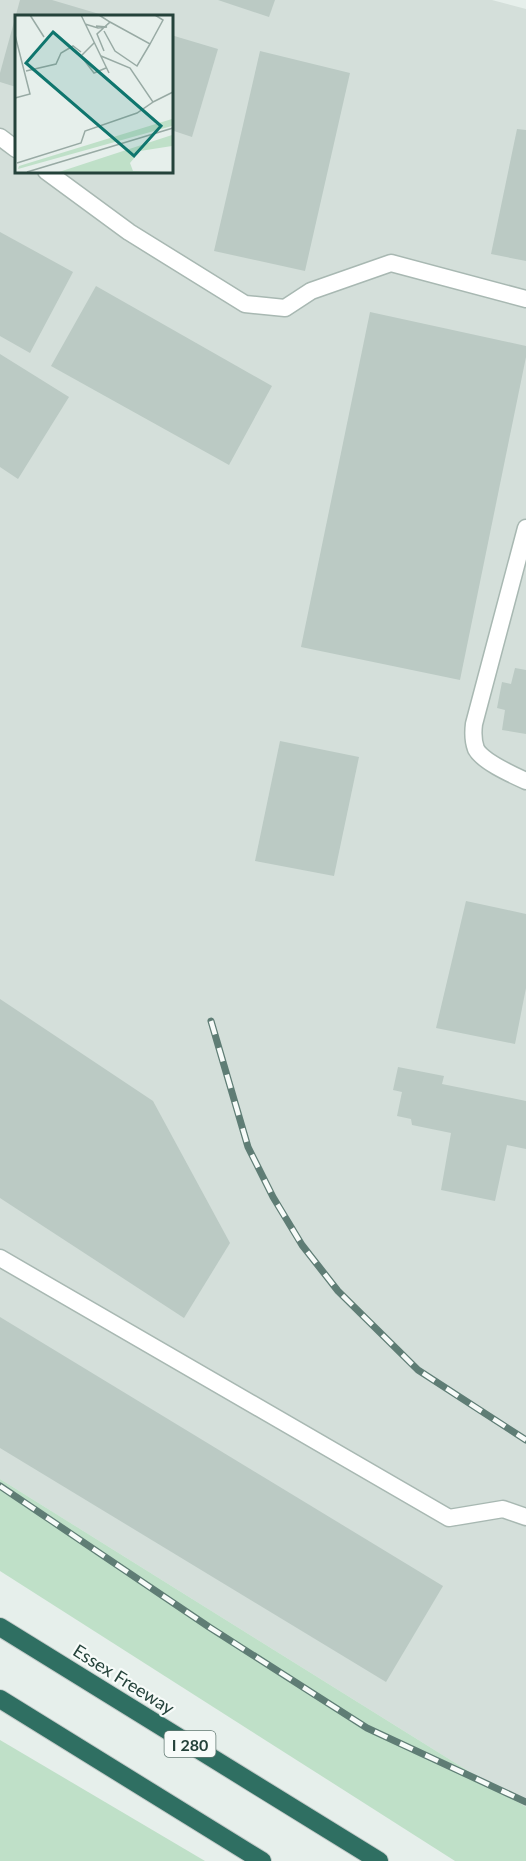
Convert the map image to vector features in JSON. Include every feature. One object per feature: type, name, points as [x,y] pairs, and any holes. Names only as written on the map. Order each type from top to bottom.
[{"type":"highway","name":"Essex Freeway","points":[[0,1627],[379,1861]]},
{"type":"highway","points":[[0,1699],[262,1861]]},
{"type":"lane","points":[[0,137],[15,148]]},
{"type":"lane","points":[[47,172],[129,232],[245,304],[285,308],[311,291],[391,263],[526,299]]},
{"type":"lane","points":[[526,528],[474,724],[473,736],[476,750],[491,763],[526,781]]},
{"type":"lane","points":[[0,1258],[448,1518],[502,1509],[526,1517]]},
{"type":"shaded area","points":[[0,0],[492,0],[526,9],[526,1807],[0,1479]]},
{"type":"green space","points":[[0,1479],[526,1807],[526,1861],[455,1861],[0,1571]]},
{"type":"green space","points":[[0,1740],[205,1861],[0,1861]]},
{"type":"building","points":[[20,0],[52,0],[103,15],[16,15]]},
{"type":"building","points":[[218,0],[275,0],[269,17]]},
{"type":"building","points":[[15,18],[15,87],[0,82],[0,73]]},
{"type":"building","points":[[172,35],[218,49],[192,137],[172,130]]},
{"type":"building","points":[[260,51],[350,73],[305,271],[214,251]]},
{"type":"building","points":[[517,129],[526,130],[526,261],[491,254]]},
{"type":"building","points":[[0,232],[73,272],[30,353],[0,336]]},
{"type":"building","points":[[96,286],[272,386],[229,465],[51,366]]},
{"type":"building","points":[[370,312],[526,346],[526,357],[460,680],[301,647]]},
{"type":"building","points":[[0,354],[69,397],[18,479],[0,467]]},
{"type":"building","points":[[515,668],[526,670],[526,734],[502,730],[505,710],[497,708],[502,682],[511,684]]},
{"type":"building","points":[[280,741],[359,757],[334,876],[255,861]]},
{"type":"building","points":[[466,901],[526,914],[526,988],[515,1044],[436,1028]]},
{"type":"building","points":[[0,999],[153,1101],[230,1243],[184,1318],[0,1198]]},
{"type":"building","points":[[398,1067],[444,1076],[442,1084],[526,1101],[526,1149],[507,1145],[495,1201],[441,1190],[451,1133],[412,1125],[411,1119],[397,1116],[402,1092],[393,1090]]},
{"type":"building","points":[[0,1317],[443,1586],[386,1682],[0,1448]]},
{"type":"railway","points":[[211,1021],[248,1147],[273,1197],[302,1245],[338,1291],[418,1370],[526,1440]]},
{"type":"railway","points":[[0,1486],[209,1627],[367,1728],[526,1802]]}]
